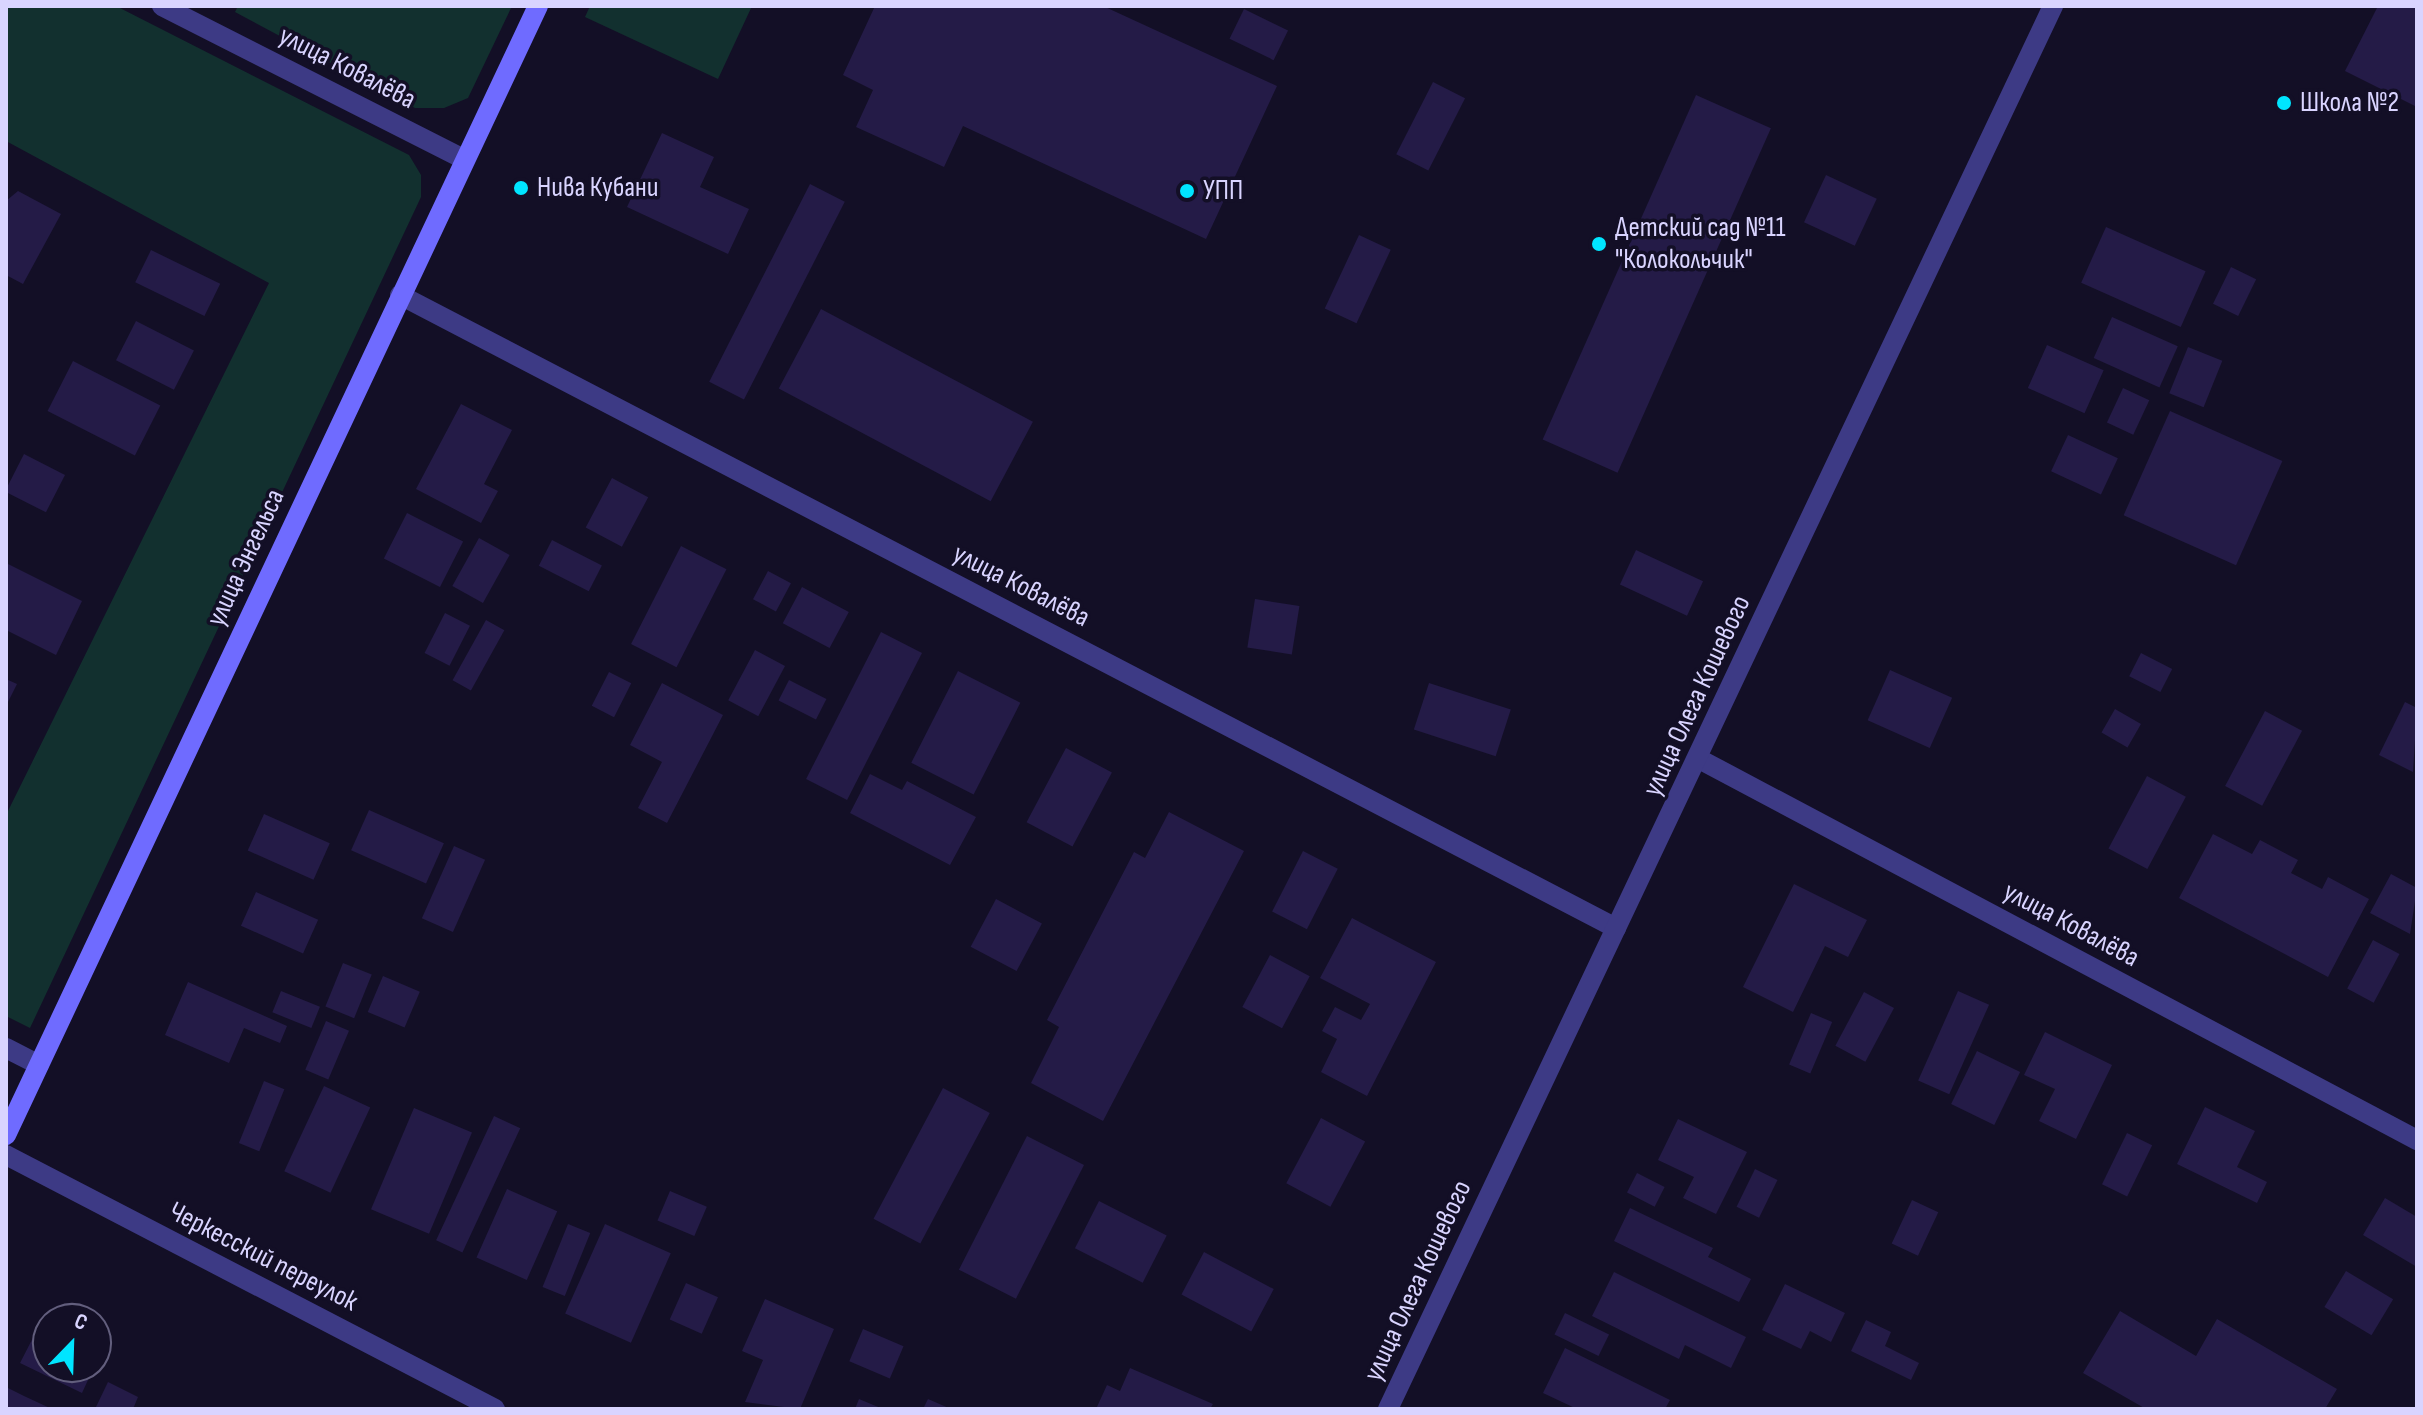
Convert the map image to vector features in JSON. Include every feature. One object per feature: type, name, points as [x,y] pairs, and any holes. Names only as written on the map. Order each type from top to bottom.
[{"type":"street","name":"улица Ковалёва","points":[[162,6],[464,159]]},
{"type":"street","name":"улица Энгельса","points":[[6,1135],[538,6]]},
{"type":"street","name":"улица Олега Кошевого","points":[[1388,1409],[1699,759],[2053,6]]},
{"type":"street","name":"улица Ковалёва","points":[[400,295],[1616,928]]},
{"type":"street","name":"улица Ковалёва","points":[[1699,759],[2417,1140]]},
{"type":"street","points":[[6,1048],[39,1065]]},
{"type":"street","name":"Черкесский переулок","points":[[6,1155],[495,1409]]},
{"type":"green space","points":[[6,6],[116,6],[409,155],[421,175],[421,197],[30,1028],[6,1016],[6,815],[269,283],[6,141]]},
{"type":"green space","points":[[238,6],[512,6],[468,98],[444,108],[415,108],[235,12]]},
{"type":"green space","points":[[590,6],[752,6],[718,79],[585,17]]},
{"type":"building","points":[[875,6],[1103,6],[1277,86],[1206,239],[963,126],[944,167],[856,127],[873,90],[843,75]]},
{"type":"building","points":[[2378,6],[2417,6],[2417,107],[2345,71]]},
{"type":"building","points":[[1244,9],[1288,30],[1274,60],[1230,39]]},
{"type":"building","points":[[1433,82],[1465,98],[1428,171],[1396,154]]},
{"type":"building","points":[[1696,95],[1771,128],[1618,473],[1543,439]]},
{"type":"building","points":[[662,133],[714,157],[700,187],[749,209],[728,254],[627,207]]},
{"type":"building","points":[[1826,175],[1877,199],[1855,246],[1804,222]]},
{"type":"building","points":[[810,184],[845,202],[744,400],[709,382]]},
{"type":"building","points":[[18,191],[61,214],[23,284],[6,275],[6,201]]},
{"type":"building","points":[[2106,227],[2206,271],[2181,327],[2081,283]]},
{"type":"building","points":[[1359,235],[1391,250],[1356,323],[1325,308]]},
{"type":"building","points":[[151,250],[220,284],[204,316],[135,282]]},
{"type":"building","points":[[2231,267],[2256,279],[2238,316],[2213,304]]},
{"type":"building","points":[[821,309],[1033,422],[991,501],[779,388]]},
{"type":"building","points":[[2112,317],[2178,346],[2159,387],[2094,358]]},
{"type":"building","points":[[136,321],[194,351],[174,390],[116,360]]},
{"type":"building","points":[[2047,345],[2104,370],[2085,413],[2028,388]]},
{"type":"building","points":[[2188,347],[2222,361],[2204,407],[2169,393]]},
{"type":"building","points":[[73,361],[160,405],[135,455],[48,411]]},
{"type":"building","points":[[2123,388],[2149,400],[2133,435],[2107,422]]},
{"type":"building","points":[[461,404],[512,430],[484,484],[498,491],[481,523],[416,489]]},
{"type":"building","points":[[2170,411],[2282,461],[2236,565],[2124,515]]},
{"type":"building","points":[[2068,435],[2118,458],[2101,494],[2051,471]]},
{"type":"building","points":[[24,454],[65,475],[46,512],[6,492]]},
{"type":"building","points":[[612,478],[648,497],[622,547],[586,527]]},
{"type":"building","points":[[407,513],[463,542],[440,587],[384,558]]},
{"type":"building","points":[[479,538],[510,555],[483,603],[452,586]]},
{"type":"building","points":[[552,540],[602,565],[589,591],[539,566]]},
{"type":"building","points":[[681,546],[726,569],[677,667],[631,644]]},
{"type":"building","points":[[1636,550],[1703,581],[1687,616],[1620,584]]},
{"type":"building","points":[[6,563],[82,601],[56,655],[6,630]]},
{"type":"building","points":[[768,571],[791,583],[776,611],[753,599]]},
{"type":"building","points":[[802,587],[849,612],[830,648],[783,623]]},
{"type":"building","points":[[1255,599],[1299,606],[1292,654],[1247,647]]},
{"type":"building","points":[[445,613],[470,626],[450,666],[425,653]]},
{"type":"building","points":[[486,620],[504,630],[471,691],[453,680]]},
{"type":"building","points":[[881,632],[922,653],[847,800],[806,779]]},
{"type":"building","points":[[755,650],[785,666],[758,716],[728,700]]},
{"type":"building","points":[[2141,653],[2172,669],[2160,692],[2129,676]]},
{"type":"building","points":[[1890,670],[1952,698],[1930,748],[1868,720]]},
{"type":"building","points":[[958,671],[1020,703],[974,795],[911,763]]},
{"type":"building","points":[[609,672],[631,683],[614,717],[592,706]]},
{"type":"building","points":[[6,679],[17,684],[6,706]]},
{"type":"building","points":[[789,680],[826,699],[816,720],[779,700]]},
{"type":"building","points":[[662,683],[723,715],[667,823],[638,808],[662,762],[630,745]]},
{"type":"building","points":[[1429,683],[1511,710],[1496,756],[1414,730]]},
{"type":"building","points":[[2405,702],[2417,708],[2413,772],[2379,755]]},
{"type":"building","points":[[2115,709],[2141,724],[2127,747],[2102,732]]},
{"type":"building","points":[[2265,711],[2302,731],[2262,806],[2225,786]]},
{"type":"building","points":[[1066,748],[1112,772],[1072,847],[1027,822]]},
{"type":"building","points":[[870,774],[902,790],[907,781],[976,817],[950,865],[850,813]]},
{"type":"building","points":[[2147,776],[2186,797],[2147,869],[2109,848]]},
{"type":"building","points":[[369,810],[444,843],[426,884],[351,850]]},
{"type":"building","points":[[1169,812],[1244,851],[1103,1121],[1031,1083],[1059,1027],[1047,1020],[1134,852],[1145,858]]},
{"type":"building","points":[[264,814],[330,843],[314,880],[248,851]]},
{"type":"building","points":[[2213,834],[2252,854],[2260,840],[2298,860],[2291,873],[2322,889],[2328,877],[2369,899],[2328,977],[2179,898]]},
{"type":"building","points":[[454,846],[485,860],[453,932],[422,918]]},
{"type":"building","points":[[1303,851],[1338,869],[1307,929],[1272,912]]},
{"type":"building","points":[[2391,874],[2417,888],[2410,934],[2370,913]]},
{"type":"building","points":[[1794,884],[1867,920],[1848,957],[1825,946],[1793,1012],[1743,987]]},
{"type":"building","points":[[256,892],[318,920],[303,953],[241,926]]},
{"type":"building","points":[[996,899],[1042,923],[1017,971],[971,947]]},
{"type":"building","points":[[1352,918],[1436,962],[1367,1096],[1321,1072],[1337,1039],[1322,1031],[1335,1007],[1361,1020],[1370,1004],[1320,978]]},
{"type":"building","points":[[2373,940],[2399,954],[2374,1003],[2347,989]]},
{"type":"building","points":[[1270,955],[1310,976],[1282,1028],[1242,1007]]},
{"type":"building","points":[[343,963],[372,975],[354,1018],[325,1007]]},
{"type":"building","points":[[383,976],[420,992],[405,1028],[368,1012]]},
{"type":"building","points":[[188,982],[287,1026],[280,1043],[244,1028],[229,1063],[165,1035]]},
{"type":"building","points":[[281,991],[320,1007],[311,1028],[272,1012]]},
{"type":"building","points":[[1958,991],[1989,1005],[1949,1094],[1918,1081]]},
{"type":"building","points":[[1864,992],[1894,1008],[1865,1062],[1835,1046]]},
{"type":"building","points":[[1811,1013],[1832,1022],[1810,1074],[1789,1065]]},
{"type":"building","points":[[326,1021],[349,1031],[328,1080],[305,1070]]},
{"type":"building","points":[[2045,1032],[2112,1065],[2076,1139],[2039,1121],[2055,1089],[2024,1075]]},
{"type":"building","points":[[1977,1051],[2020,1072],[1994,1125],[1951,1104]]},
{"type":"building","points":[[264,1081],[284,1089],[259,1151],[239,1143]]},
{"type":"building","points":[[324,1086],[370,1108],[330,1193],[284,1171]]},
{"type":"building","points":[[943,1088],[990,1113],[920,1244],[874,1219]]},
{"type":"building","points":[[2205,1107],[2255,1131],[2237,1167],[2267,1182],[2257,1203],[2177,1164]]},
{"type":"building","points":[[414,1108],[472,1133],[429,1234],[371,1209]]},
{"type":"building","points":[[494,1116],[520,1128],[462,1252],[436,1240]]},
{"type":"building","points":[[1321,1118],[1365,1141],[1330,1207],[1286,1183]]},
{"type":"building","points":[[1678,1119],[1747,1152],[1716,1214],[1683,1198],[1694,1177],[1658,1160]]},
{"type":"building","points":[[2127,1133],[2152,1145],[2127,1197],[2102,1184]]},
{"type":"building","points":[[1027,1136],[1084,1165],[1016,1299],[959,1270]]},
{"type":"building","points":[[1755,1169],[1777,1180],[1759,1218],[1737,1207]]},
{"type":"building","points":[[1637,1173],[1665,1187],[1655,1207],[1627,1193]]},
{"type":"building","points":[[507,1189],[557,1211],[527,1280],[476,1258]]},
{"type":"building","points":[[670,1191],[707,1207],[694,1236],[657,1220]]},
{"type":"building","points":[[2385,1198],[2417,1217],[2417,1267],[2363,1235]]},
{"type":"building","points":[[1912,1200],[1938,1212],[1918,1256],[1892,1244]]},
{"type":"building","points":[[1099,1201],[1167,1236],[1143,1283],[1075,1248]]},
{"type":"building","points":[[1630,1208],[1713,1248],[1708,1257],[1751,1279],[1739,1302],[1614,1241]]},
{"type":"building","points":[[568,1224],[590,1233],[565,1296],[543,1287]]},
{"type":"building","points":[[605,1224],[671,1253],[631,1343],[565,1314]]},
{"type":"building","points":[[1204,1252],[1274,1289],[1251,1331],[1181,1294]]},
{"type":"building","points":[[2346,1271],[2393,1299],[2372,1335],[2324,1307]]},
{"type":"building","points":[[1614,1272],[1746,1337],[1731,1368],[1685,1345],[1679,1359],[1592,1316]]},
{"type":"building","points":[[686,1283],[718,1297],[702,1334],[670,1320]]},
{"type":"building","points":[[1785,1284],[1845,1313],[1831,1342],[1810,1331],[1801,1349],[1762,1330]]},
{"type":"building","points":[[765,1299],[834,1329],[800,1409],[745,1402],[763,1360],[742,1351]]},
{"type":"building","points":[[2120,1311],[2196,1356],[2217,1319],[2337,1389],[2325,1409],[2146,1409],[2083,1373]]},
{"type":"building","points":[[1565,1313],[1609,1334],[1599,1356],[1554,1335]]},
{"type":"building","points":[[1866,1320],[1891,1332],[1885,1346],[1919,1363],[1911,1380],[1851,1351]]},
{"type":"building","points":[[863,1329],[904,1346],[890,1378],[849,1361]]},
{"type":"building","points":[[32,1340],[32,1369],[20,1363]]},
{"type":"building","points":[[1565,1348],[1670,1400],[1665,1409],[1577,1409],[1543,1393]]},
{"type":"building","points":[[1130,1368],[1213,1404],[1210,1409],[1096,1409],[1107,1385],[1120,1391]]},
{"type":"building","points":[[61,1383],[87,1383],[82,1393]]},
{"type":"building","points":[[108,1383],[138,1397],[133,1409],[95,1409]]},
{"type":"building","points":[[6,1387],[24,1396],[52,1409],[6,1409]]},
{"type":"building","points":[[859,1399],[883,1409],[855,1409]]},
{"type":"building","points":[[928,1399],[951,1409],[923,1409]]},
{"type":"place","name":"Школа №2","points":[[2284,103]]},
{"type":"place","name":"Нива Кубани","points":[[521,188]]},
{"type":"place","name":"УПП","points":[[1187,191]]},
{"type":"place","name":"Детский сад №11 \"Колокольчик\"","points":[[1599,244]]}]
